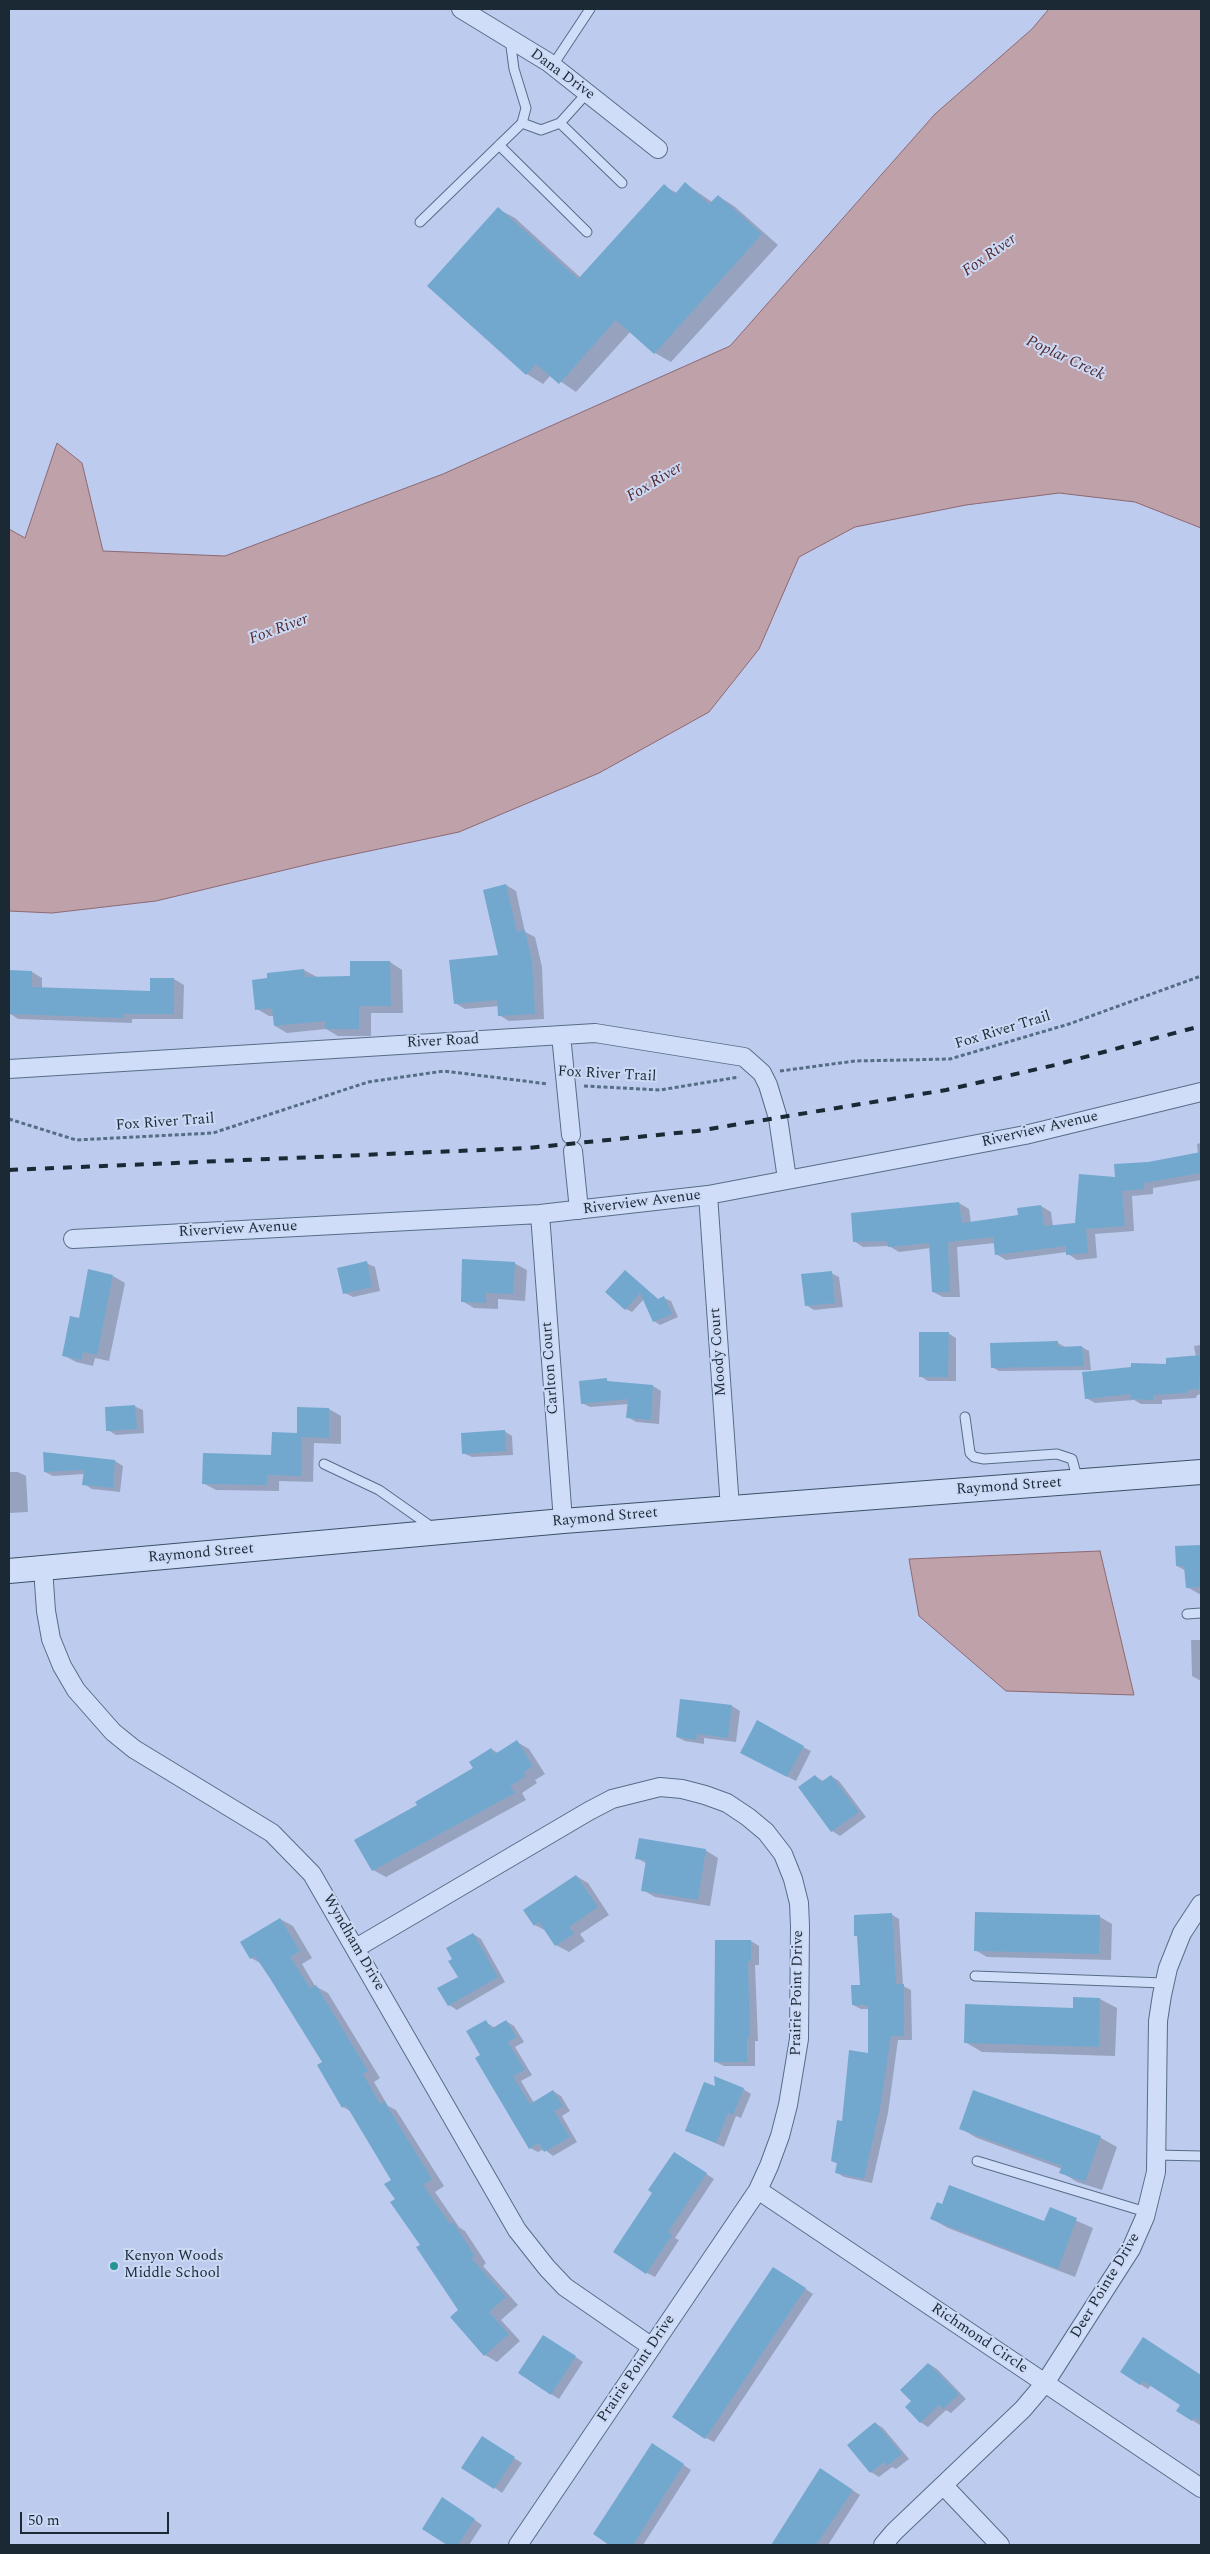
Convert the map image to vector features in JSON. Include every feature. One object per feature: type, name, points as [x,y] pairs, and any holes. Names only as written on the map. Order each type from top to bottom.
[{"type":"street","name":"Dana Drive","points":[[461,9],[553,65],[658,149]]},
{"type":"street","name":"River Road","points":[[9,1069],[595,1033],[744,1057],[762,1073],[778,1118],[787,1178]]},
{"type":"street","points":[[561,1035],[579,1210]]},
{"type":"street","name":"Riverview Avenue","points":[[73,1239],[540,1214],[708,1195],[787,1178],[920,1156],[1006,1139],[1201,1092]]},
{"type":"street","name":"Moody Court","points":[[708,1195],[730,1508]]},
{"type":"street","name":"Carlton Court","points":[[540,1214],[563,1521]]},
{"type":"street","name":"Raymond Street","points":[[9,1571],[563,1521],[1201,1472]]},
{"type":"street","name":"Wyndham Drive","points":[[43,1568],[46,1611],[51,1639],[62,1666],[76,1690],[113,1732],[134,1749],[272,1833],[312,1874],[527,2243],[565,2287],[652,2347]]},
{"type":"street","name":"Prairie Point Drive","points":[[356,1948],[612,1799],[660,1788],[682,1789],[727,1804],[766,1832],[783,1854],[793,1879],[799,1903],[799,2039],[796,2070],[780,2136],[758,2190],[518,2545]]},
{"type":"street","name":"Deer Pointe Drive","points":[[883,2545],[894,2532],[1023,2409],[1045,2384],[1123,2264],[1138,2234],[1146,2212],[1156,2172],[1158,2020],[1164,1983],[1182,1933],[1201,1904]]},
{"type":"street","name":"Richmond Circle","points":[[758,2190],[1201,2488]]},
{"type":"street","points":[[944,2486],[1000,2545]]},
{"type":"lane","points":[[553,65],[590,9]]},
{"type":"lane","points":[[420,222],[522,123],[526,108],[514,69],[510,38]]},
{"type":"lane","points":[[522,123],[541,130],[560,123],[588,93]]},
{"type":"lane","points":[[560,123],[622,183]]},
{"type":"lane","points":[[499,145],[588,232]]},
{"type":"lane","points":[[964,1417],[970,1453],[974,1457],[984,1459],[1057,1454],[1072,1459],[1078,1482]]},
{"type":"lane","points":[[324,1464],[379,1490],[439,1532]]},
{"type":"lane","points":[[1187,1614],[1201,1613]]},
{"type":"lane","points":[[975,1976],[1164,1983]]},
{"type":"lane","points":[[1156,2155],[1201,2156]]},
{"type":"lane","points":[[977,2160],[1146,2212]]},
{"type":"path","name":"Fox River Trail","points":[[9,1119],[76,1140],[214,1133],[368,1082],[434,1072],[444,1071],[566,1086],[660,1090],[762,1073],[855,1061],[950,1059],[1069,1024],[1201,976]]},
{"type":"water","points":[[1049,9],[1201,9],[1201,528],[1135,502],[1059,493],[966,505],[855,527],[799,557],[759,649],[709,712],[599,773],[459,832],[322,861],[156,901],[52,913],[9,911],[9,529],[25,538],[57,443],[82,463],[103,551],[225,556],[443,474],[730,346],[935,114],[1032,29]]},
{"type":"water","points":[[1100,1551],[1134,1695],[1006,1691],[919,1616],[909,1559]]},
{"type":"building","points":[[685,182],[709,204],[718,195],[762,234],[654,354],[616,320],[559,384],[536,364],[526,375],[427,286],[498,207],[578,279],[664,184],[675,194]]},
{"type":"building","points":[[506,884],[517,932],[525,930],[532,961],[535,1014],[498,1016],[497,1000],[454,1004],[449,960],[498,955],[483,890]]},
{"type":"building","points":[[350,961],[390,961],[391,1006],[359,1006],[359,1029],[325,1029],[325,1021],[274,1026],[272,1008],[255,1010],[252,980],[267,978],[267,973],[304,969],[305,977],[350,976]]},
{"type":"building","points":[[9,970],[32,971],[32,987],[150,991],[150,978],[174,978],[174,1014],[123,1014],[123,1018],[9,1014]]},
{"type":"building","points":[[1201,1152],[1201,1173],[1144,1183],[1144,1189],[1122,1191],[1125,1226],[1086,1229],[1088,1253],[1066,1255],[1066,1246],[995,1255],[993,1237],[948,1242],[950,1292],[932,1292],[929,1243],[888,1247],[887,1241],[853,1242],[851,1213],[959,1202],[962,1223],[1018,1215],[1017,1208],[1041,1205],[1044,1226],[1075,1223],[1079,1174],[1115,1177],[1114,1164],[1148,1162]]},
{"type":"building","points":[[462,1259],[515,1262],[513,1294],[486,1293],[486,1303],[461,1302]]},
{"type":"building","points":[[367,1261],[372,1287],[343,1294],[337,1268]]},
{"type":"building","points":[[88,1269],[113,1275],[97,1355],[83,1352],[81,1360],[62,1356],[70,1316],[79,1318]]},
{"type":"building","points":[[625,1270],[658,1299],[664,1296],[672,1314],[653,1322],[640,1293],[625,1310],[605,1292]]},
{"type":"building","points":[[832,1271],[835,1303],[805,1306],[801,1274]]},
{"type":"building","points":[[919,1332],[949,1332],[948,1377],[919,1377]]},
{"type":"building","points":[[1058,1341],[1058,1347],[1082,1346],[1084,1366],[991,1368],[990,1343]]},
{"type":"building","points":[[1201,1355],[1199,1389],[1188,1390],[1187,1393],[1153,1395],[1153,1400],[1130,1399],[1131,1394],[1085,1399],[1082,1372],[1131,1367],[1131,1363],[1166,1364],[1166,1358]]},
{"type":"building","points":[[607,1378],[607,1381],[653,1385],[651,1420],[626,1418],[628,1399],[581,1404],[579,1381]]},
{"type":"building","points":[[135,1405],[137,1429],[106,1431],[105,1407]]},
{"type":"building","points":[[297,1407],[329,1408],[329,1438],[302,1437],[301,1476],[267,1475],[267,1485],[202,1484],[203,1453],[271,1455],[272,1432],[297,1433]]},
{"type":"building","points":[[505,1430],[506,1451],[462,1454],[461,1433]]},
{"type":"building","points":[[43,1452],[115,1460],[113,1488],[82,1485],[84,1470],[44,1472]]},
{"type":"building","points":[[1201,1545],[1201,1587],[1186,1588],[1184,1566],[1176,1566],[1175,1546]]},
{"type":"building","points":[[680,1699],[732,1705],[728,1738],[697,1734],[696,1740],[676,1737]]},
{"type":"building","points":[[757,1720],[804,1746],[787,1777],[740,1753]]},
{"type":"building","points":[[517,1740],[533,1766],[523,1773],[526,1776],[510,1786],[515,1793],[372,1871],[354,1840],[417,1805],[415,1802],[473,1768],[469,1762],[491,1748],[495,1754]]},
{"type":"building","points":[[815,1775],[821,1782],[831,1775],[859,1812],[831,1832],[798,1787]]},
{"type":"building","points":[[639,1838],[706,1849],[698,1900],[641,1891],[646,1860],[635,1859]]},
{"type":"building","points":[[576,1875],[598,1907],[569,1927],[574,1934],[555,1946],[539,1922],[534,1926],[523,1910]]},
{"type":"building","points":[[975,1912],[1100,1915],[1099,1954],[974,1951]]},
{"type":"building","points":[[892,1913],[896,1984],[904,1984],[904,2036],[891,2036],[880,2108],[864,2179],[835,2173],[837,2163],[831,2161],[837,2120],[842,2121],[849,2050],[868,2053],[868,2005],[852,2005],[851,1985],[860,1985],[857,1936],[854,1936],[854,1915]]},
{"type":"building","points":[[280,1918],[300,1951],[290,1957],[310,1988],[316,1985],[368,2071],[363,2074],[380,2104],[384,2101],[432,2179],[423,2185],[450,2224],[453,2222],[475,2256],[471,2258],[506,2297],[489,2312],[509,2334],[484,2356],[450,2317],[458,2310],[416,2247],[420,2245],[390,2202],[395,2199],[384,2184],[391,2180],[346,2105],[342,2108],[317,2065],[322,2062],[255,1956],[250,1959],[240,1942]]},
{"type":"building","points":[[473,1933],[498,1977],[448,2006],[437,1988],[458,1977],[448,1961],[452,1959],[446,1948]]},
{"type":"building","points":[[715,1940],[751,1940],[751,1961],[748,1961],[750,2037],[747,2037],[747,2062],[714,2062]]},
{"type":"building","points":[[1073,1997],[1100,1998],[1099,2047],[964,2043],[965,2004],[1073,2008]]},
{"type":"building","points":[[486,2020],[491,2029],[506,2020],[517,2037],[508,2042],[525,2070],[513,2076],[530,2104],[553,2090],[563,2106],[554,2111],[570,2137],[544,2152],[539,2143],[529,2149],[475,2058],[480,2055],[466,2031]]},
{"type":"building","points":[[714,2076],[744,2088],[733,2115],[728,2113],[716,2143],[685,2131],[704,2082],[715,2086]]},
{"type":"building","points":[[973,2090],[1101,2136],[1085,2182],[1059,2173],[1062,2166],[959,2129]]},
{"type":"building","points":[[674,2152],[707,2173],[668,2232],[672,2235],[646,2274],[613,2252],[652,2193],[648,2190]]},
{"type":"building","points":[[949,2185],[1044,2221],[1050,2207],[1077,2218],[1058,2269],[930,2219],[937,2202],[942,2204]]},
{"type":"building","points":[[773,2267],[806,2288],[705,2439],[672,2417]]},
{"type":"building","points":[[543,2335],[576,2356],[551,2395],[518,2373]]},
{"type":"building","points":[[1143,2337],[1201,2375],[1201,2422],[1194,2417],[1192,2421],[1176,2411],[1180,2405],[1143,2381],[1140,2385],[1120,2372]]},
{"type":"building","points":[[928,2363],[959,2394],[943,2409],[939,2405],[920,2423],[905,2407],[911,2401],[900,2390]]},
{"type":"building","points":[[875,2422],[902,2454],[887,2466],[884,2462],[870,2473],[847,2445]]},
{"type":"building","points":[[482,2436],[515,2457],[494,2489],[461,2468]]},
{"type":"building","points":[[652,2443],[684,2464],[633,2545],[609,2545],[593,2534]]},
{"type":"building","points":[[820,2468],[853,2490],[816,2545],[771,2545]]},
{"type":"building","points":[[442,2497],[475,2519],[458,2545],[447,2545],[422,2529]]},
{"type":"railway","points":[[9,1170],[528,1148],[697,1131],[946,1090],[1055,1065],[1201,1026]]},
{"type":"place","name":"Kenyon Woods Middle School","points":[[114,2266]]},
{"type":"water label","name":"Fox River","points":[[990,256]]},
{"type":"water label","name":"Poplar Creek","points":[[1065,359]]},
{"type":"water label","name":"Fox River","points":[[655,483]]},
{"type":"water label","name":"Fox River","points":[[279,630]]}]
